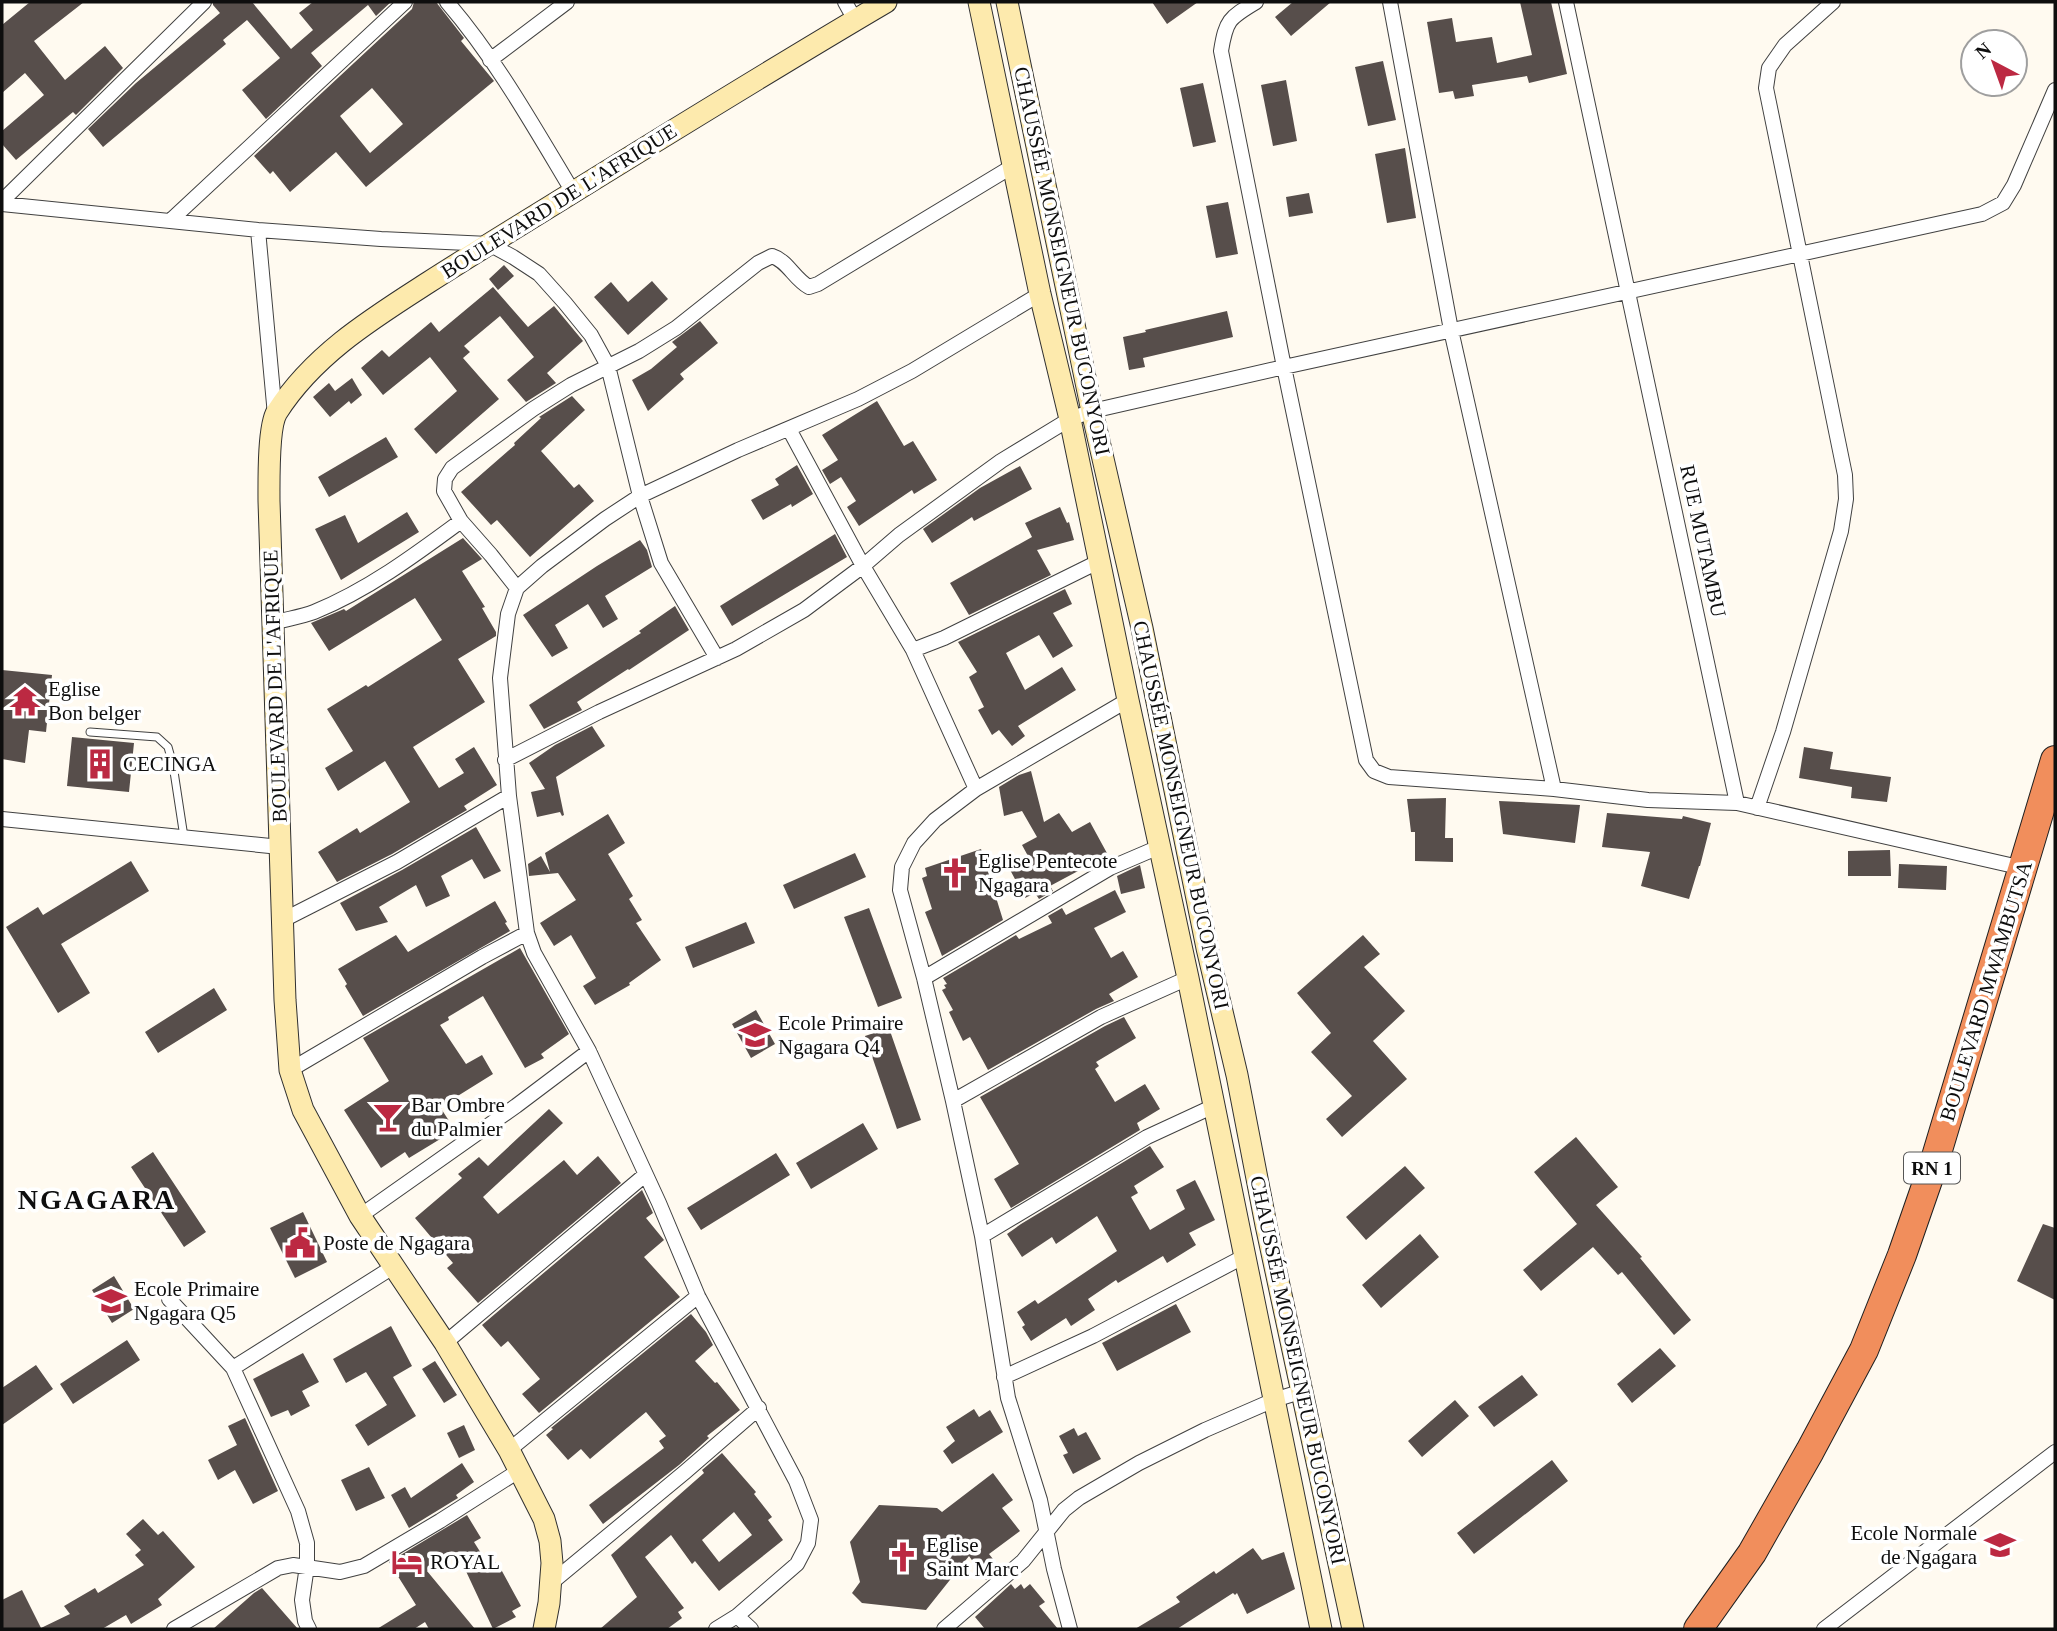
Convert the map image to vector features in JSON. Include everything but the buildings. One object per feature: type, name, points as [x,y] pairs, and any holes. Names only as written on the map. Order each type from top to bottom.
[{"type":"highway","name":"BOULEVARD MWAMBUTSA","points":[[1698,1629],[1752,1553],[1864,1350],[1902,1255],[1935,1160],[2055,760]]},
{"type":"street","points":[[2,202],[204,2]]},
{"type":"street","points":[[171,220],[405,2]]},
{"type":"street","points":[[447,2],[468,26],[573,192]]},
{"type":"street","points":[[490,60],[567,2]]},
{"type":"street","name":"BOULEVARD DE L'AFRIQUE","points":[[544,1629],[551,1583],[550,1541],[544,1519],[509,1450],[445,1343],[360,1216],[303,1110],[290,1070],[269,501],[270,455],[275,415],[302,379],[332,349],[372,318],[774,67],[850,11],[887,2]]},
{"type":"street","name":"CHAUSSÉE MONSEIGNEUR BUCONYORI","points":[[979,2],[1188,978],[1321,1629]]},
{"type":"street","name":"CHAUSSÉE MONSEIGNEUR BUCONYORI","points":[[1007,2],[1353,1629]]},
{"type":"street","points":[[1255,2],[1236,13],[1225,28],[1221,51],[1366,760],[1374,771],[1389,777],[1554,789],[1648,800],[1737,803],[2023,868]]},
{"type":"street","points":[[1390,2],[1451,330],[1554,789]]},
{"type":"street","name":"RUE MUTAMBU","points":[[1567,2],[1737,803]]},
{"type":"street","points":[[1757,808],[1783,732],[1841,531],[1846,499],[1845,475],[1766,88],[1769,68],[1785,45],[1833,2]]},
{"type":"street","points":[[505,761],[599,712],[736,649],[804,610],[962,489],[1001,461],[1070,419],[1092,411],[1284,367],[1982,214],[2003,203],[2014,185],[2055,90]]},
{"type":"street","points":[[517,588],[461,521],[444,491],[445,479],[452,468],[533,409],[676,328],[758,263],[772,256],[780,259],[801,283],[810,287],[818,284],[1013,166]]},
{"type":"street","points":[[2,202],[258,230],[489,244],[539,274],[591,335],[608,366],[640,496],[661,563],[717,658]]},
{"type":"street","points":[[258,230],[275,415]]},
{"type":"street","points":[[716,1629],[737,1616],[797,1564],[808,1542],[811,1520],[796,1481],[698,1296],[659,1203],[589,1051],[534,953],[527,933],[505,761],[500,678],[508,614],[517,588],[542,566],[640,496],[738,450],[858,399],[912,371],[1040,295]]},
{"type":"street","points":[[789,429],[863,566],[913,650],[976,789]]},
{"type":"street","points":[[273,623],[313,612],[361,589],[461,521]]},
{"type":"street","points":[[913,650],[944,638],[1100,561]]},
{"type":"street","points":[[1070,1629],[1040,1500],[1004,1377],[982,1236],[924,978],[900,890],[902,867],[914,843],[935,820],[976,789],[1128,700]]},
{"type":"street","points":[[283,920],[397,862],[509,796]]},
{"type":"street","points":[[2,819],[280,847]]},
{"type":"street","points":[[924,978],[1110,868],[1159,847]]},
{"type":"street","points":[[290,1070],[527,933]]},
{"type":"street","points":[[953,1101],[1101,1017],[1188,978]]},
{"type":"street","points":[[360,1216],[506,1114],[589,1051]]},
{"type":"street","points":[[982,1236],[1147,1137],[1214,1106]]},
{"type":"street","points":[[445,1343],[645,1175]]},
{"type":"street","points":[[1004,1377],[1093,1336],[1245,1256]]},
{"type":"street","points":[[233,1368],[393,1267]]},
{"type":"street","points":[[509,1450],[698,1296]]},
{"type":"street","points":[[169,1299],[233,1368],[298,1511],[307,1543],[302,1600],[309,1629]]},
{"type":"street","points":[[944,1629],[1023,1561],[1037,1546],[1046,1530],[1079,1498],[1205,1430],[1274,1400],[1303,1391]]},
{"type":"street","points":[[551,1583],[759,1408]]},
{"type":"street","points":[[1824,1629],[2055,1452]]},
{"type":"street","points":[[174,1629],[278,1568],[293,1565],[340,1572],[364,1566],[520,1470]]},
{"type":"street","points":[[737,1616],[751,1629]]},
{"type":"lane","points":[[90,732],[157,737],[168,747],[184,837]]},
{"type":"place","name":"Eglise Bon belger","points":[[25,701]]},
{"type":"place","name":"CECINGA","points":[[100,764]]},
{"type":"place","name":"Eglise Pentecote Ngagara","points":[[955,873]]},
{"type":"place","name":"Ecole Primaire Ngagara Q4","points":[[755,1035]]},
{"type":"place","name":"Bar Ombre du Palmier","points":[[388,1117]]},
{"type":"place","name":"Poste de Ngagara","points":[[300,1243]]},
{"type":"place","name":"Ecole Primaire Ngagara Q5","points":[[111,1301]]},
{"type":"place","name":"Ecole Normale de Ngagara","points":[[2000,1545]]},
{"type":"place","name":"Eglise Saint Marc","points":[[903,1557]]},
{"type":"place","name":"ROYAL","points":[[407,1562]]},
{"type":"district","name":"NGAGARA","points":[[97,1199]]}]
